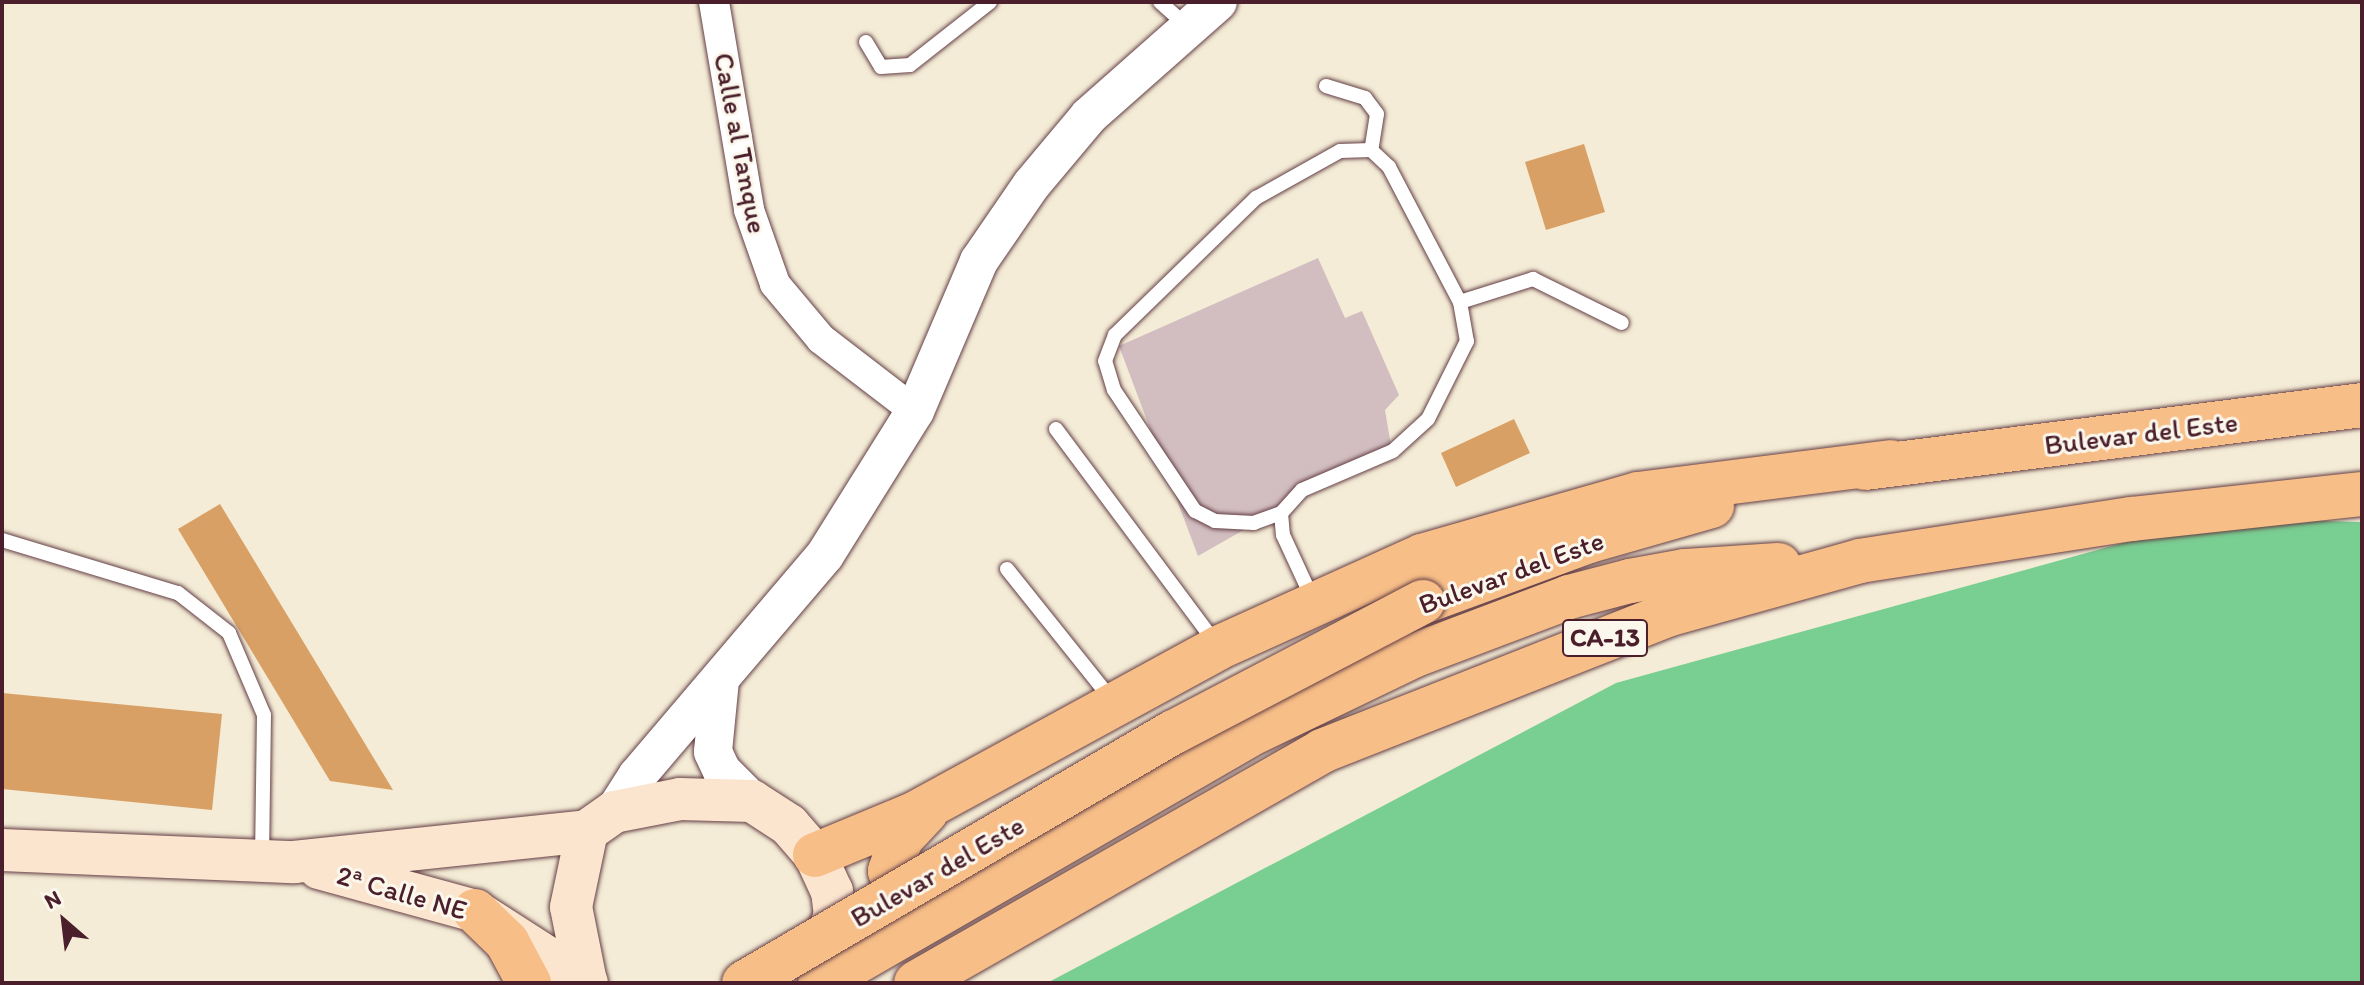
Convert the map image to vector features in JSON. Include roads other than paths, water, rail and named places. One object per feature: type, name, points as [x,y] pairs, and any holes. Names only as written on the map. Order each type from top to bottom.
[{"type":"highway","name":"Bulevar del Este","points":[[744,983],[1174,732],[1423,602],[1589,541],[1891,462],[2362,405]]},
{"type":"highway","points":[[987,888],[926,903],[906,898],[891,881],[891,860],[901,839],[926,813],[965,787],[1114,702],[1314,602],[1422,556],[1576,508],[1788,471],[1891,462]]},
{"type":"highway","name":"CA-13","points":[[916,983],[1322,751],[1667,615],[1860,561],[2132,519],[2362,494]]},
{"type":"highway","points":[[820,983],[1260,729],[1413,656],[1569,597],[1685,571],[1860,561]]},
{"type":"highway","points":[[815,855],[965,787]]},
{"type":"highway","points":[[475,911],[507,942],[529,983]]},
{"type":"main road","name":"2ª Calle NE","points":[[2,850],[278,862],[600,821],[680,799],[752,801]]},
{"type":"main road","points":[[752,801],[789,825],[815,855],[832,891],[835,914],[829,940],[805,983]]},
{"type":"main road","points":[[587,983],[571,907],[600,821]]},
{"type":"main road","name":"2ª Calle NE","points":[[278,862],[475,911],[587,983]]},
{"type":"street","name":"Calle al Tanque","points":[[714,2],[749,210],[775,284],[821,339],[915,411]]},
{"type":"street","points":[[600,821],[825,555],[915,411],[979,261],[1032,184],[1089,116],[1218,2]]},
{"type":"street","points":[[720,678],[713,752],[722,771],[752,801]]},
{"type":"lane","points":[[866,42],[881,67],[910,65],[990,2]]},
{"type":"lane","points":[[1160,2],[1189,28]]},
{"type":"lane","points":[[1326,86],[1365,98],[1377,114],[1371,150]]},
{"type":"lane","points":[[1371,150],[1389,167],[1460,302],[1467,341],[1428,419],[1393,451],[1302,490],[1281,513],[1254,523],[1215,521],[1195,511],[1114,390],[1105,361],[1115,335],[1256,198],[1340,151],[1371,150]]},
{"type":"lane","points":[[1460,302],[1533,279],[1622,323]]},
{"type":"lane","points":[[1056,429],[1177,586],[1218,648]]},
{"type":"lane","points":[[1281,513],[1283,535],[1314,602]]},
{"type":"lane","points":[[2,540],[178,593],[229,633],[264,715],[278,862]]},
{"type":"lane","points":[[1007,569],[1114,702]]}]
